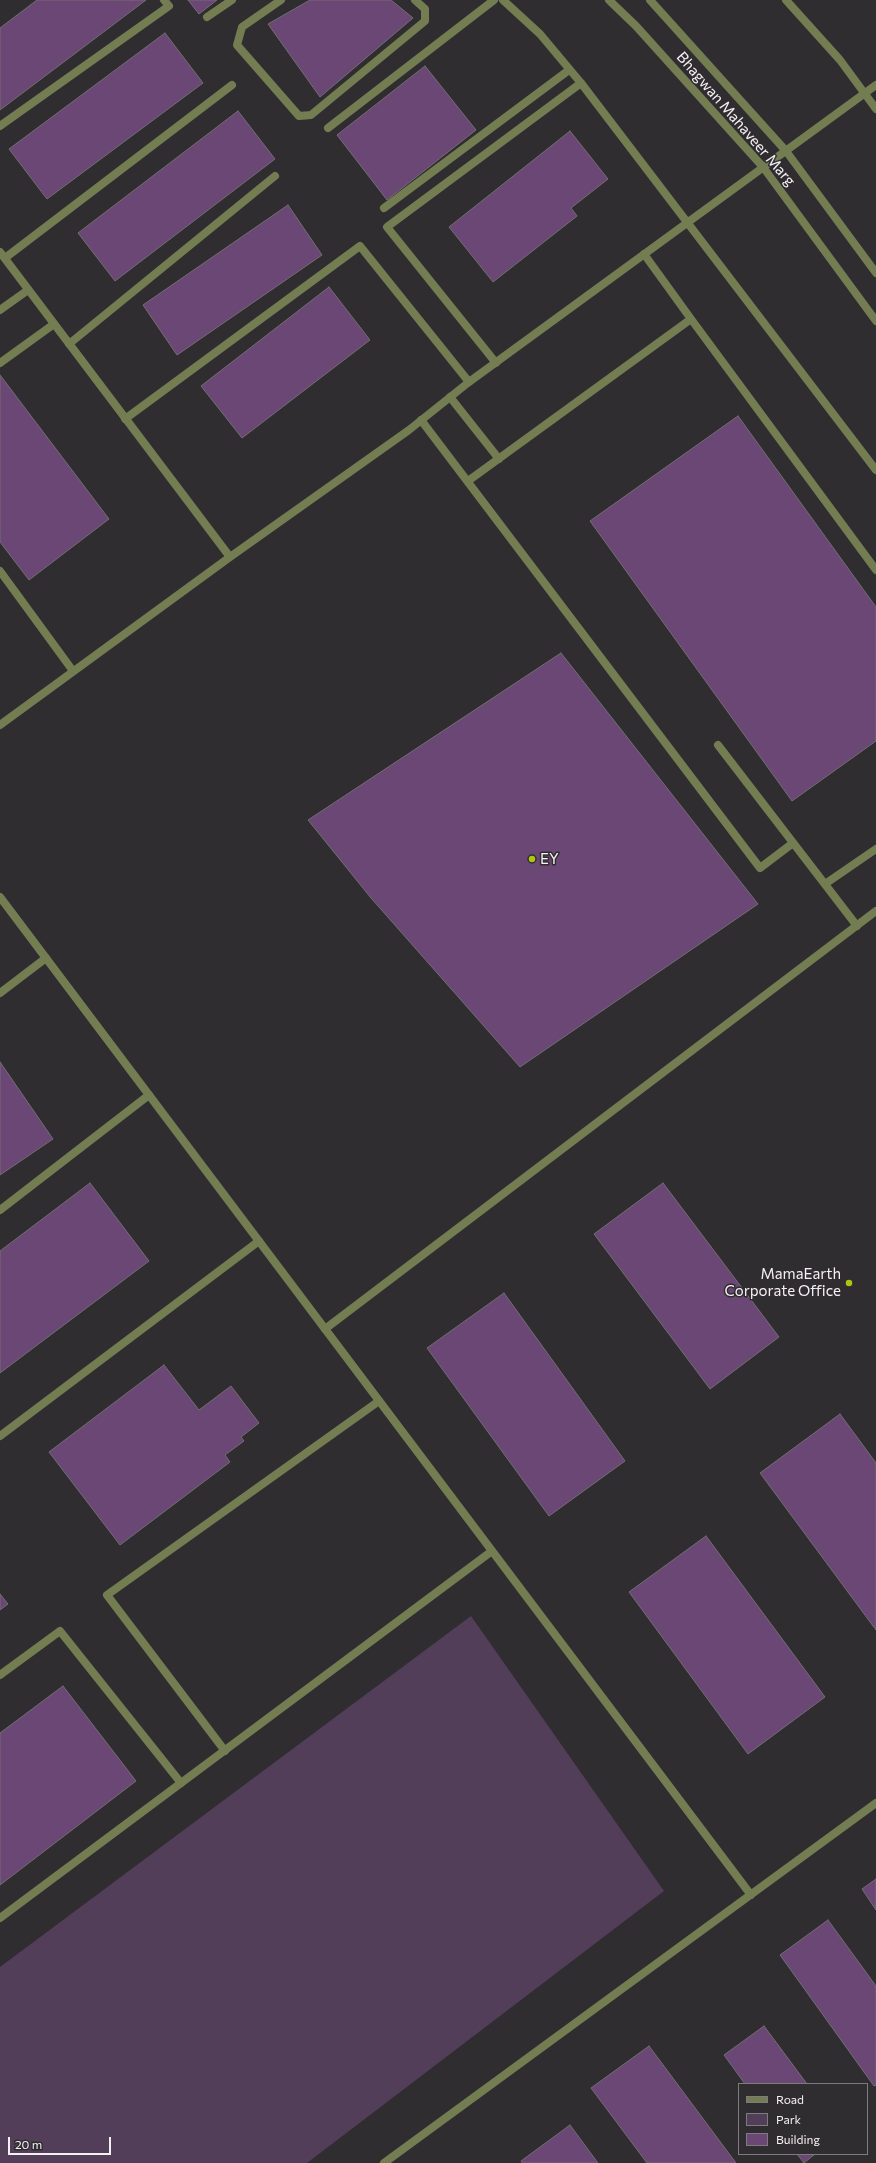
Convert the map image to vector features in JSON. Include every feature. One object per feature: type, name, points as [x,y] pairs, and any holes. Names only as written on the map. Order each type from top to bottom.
[{"type":"street","points":[[0,126],[169,6],[164,0]]},
{"type":"street","points":[[207,17],[232,0]]},
{"type":"street","points":[[281,0],[242,26],[237,45],[299,116],[310,115],[425,21],[425,10],[415,0]]},
{"type":"street","points":[[328,128],[494,0]]},
{"type":"street","points":[[503,0],[540,34],[581,83],[688,221],[876,470]]},
{"type":"street","name":"Bhagwan Mahaveer Marg","points":[[610,0],[636,26],[763,167],[876,321]]},
{"type":"street","name":"Bhagwan Mahaveer Marg","points":[[650,0],[786,151],[876,273]]},
{"type":"street","points":[[786,0],[840,60],[876,109]]},
{"type":"street","points":[[384,208],[569,70]]},
{"type":"street","points":[[496,363],[387,227],[581,83]]},
{"type":"street","points":[[230,557],[2,255],[232,85]]},
{"type":"street","points":[[0,725],[421,420],[469,382],[876,85]]},
{"type":"street","points":[[69,344],[275,176]]},
{"type":"street","points":[[125,419],[360,246],[469,382]]},
{"type":"street","points":[[644,254],[876,570]]},
{"type":"street","points":[[0,310],[28,290]]},
{"type":"street","points":[[468,481],[691,319]]},
{"type":"street","points":[[0,363],[54,324]]},
{"type":"street","points":[[450,397],[499,459]]},
{"type":"street","points":[[421,420],[760,868],[793,843]]},
{"type":"street","points":[[0,571],[74,671]]},
{"type":"street","points":[[718,745],[857,926]]},
{"type":"street","points":[[825,884],[876,849]]},
{"type":"street","points":[[0,897],[751,1895]]},
{"type":"street","points":[[325,1329],[876,911]]},
{"type":"street","points":[[0,993],[46,958]]},
{"type":"street","points":[[0,1210],[149,1095]]},
{"type":"street","points":[[0,1436],[259,1241]]},
{"type":"street","points":[[224,1751],[107,1595],[379,1400]]},
{"type":"street","points":[[0,1918],[492,1551]]},
{"type":"street","points":[[0,1675],[60,1631],[181,1783]]},
{"type":"street","points":[[384,2163],[876,1803]]},
{"type":"green space","points":[[471,1616],[664,1891],[307,2163],[0,2163],[0,1967]]},
{"type":"building","points":[[37,0],[146,0],[0,110],[0,28]]},
{"type":"building","points":[[188,0],[217,0],[199,14]]},
{"type":"building","points":[[310,0],[391,0],[413,18],[320,97],[268,24]]},
{"type":"building","points":[[165,33],[203,83],[47,199],[9,149]]},
{"type":"building","points":[[425,66],[476,130],[387,200],[337,135]]},
{"type":"building","points":[[238,111],[275,159],[115,281],[78,233]]},
{"type":"building","points":[[570,131],[608,179],[571,208],[577,216],[493,282],[449,227]]},
{"type":"building","points":[[288,205],[322,255],[177,355],[143,305]]},
{"type":"building","points":[[329,287],[370,340],[242,438],[201,386]]},
{"type":"building","points":[[0,375],[109,519],[29,580],[0,542]]},
{"type":"building","points":[[738,416],[876,607],[876,741],[792,801],[590,521]]},
{"type":"building","name":"EY","points":[[561,653],[758,904],[520,1067],[371,898],[308,820]]},
{"type":"building","points":[[0,1062],[53,1139],[0,1175]]},
{"type":"building","points":[[90,1183],[149,1261],[0,1373],[0,1251]]},
{"type":"building","points":[[663,1183],[779,1337],[710,1389],[594,1234]]},
{"type":"building","points":[[504,1293],[625,1461],[549,1516],[427,1348]]},
{"type":"building","points":[[164,1365],[199,1410],[231,1386],[259,1423],[241,1437],[244,1441],[225,1455],[230,1462],[120,1545],[49,1452]]},
{"type":"building","points":[[840,1414],[876,1463],[876,1630],[760,1473]]},
{"type":"building","points":[[706,1536],[825,1697],[748,1754],[629,1592]]},
{"type":"building","points":[[0,1594],[8,1604],[0,1610]]},
{"type":"building","points":[[63,1686],[136,1781],[0,1885],[0,1733]]},
{"type":"building","points":[[876,1879],[876,1910],[862,1889]]},
{"type":"building","points":[[828,1920],[876,1986],[876,2085],[874,2086],[780,1955]]},
{"type":"building","points":[[764,2026],[806,2083],[744,2083],[724,2055]]},
{"type":"building","points":[[649,2046],[736,2163],[647,2163],[591,2088]]},
{"type":"building","points":[[570,2125],[598,2163],[522,2163],[521,2161]]},
{"type":"building","points":[[798,2155],[814,2155],[804,2163]]},
{"type":"place","name":"EY","points":[[532,859]]},
{"type":"place","name":"MamaEarth Corporate Office","points":[[849,1283]]}]
